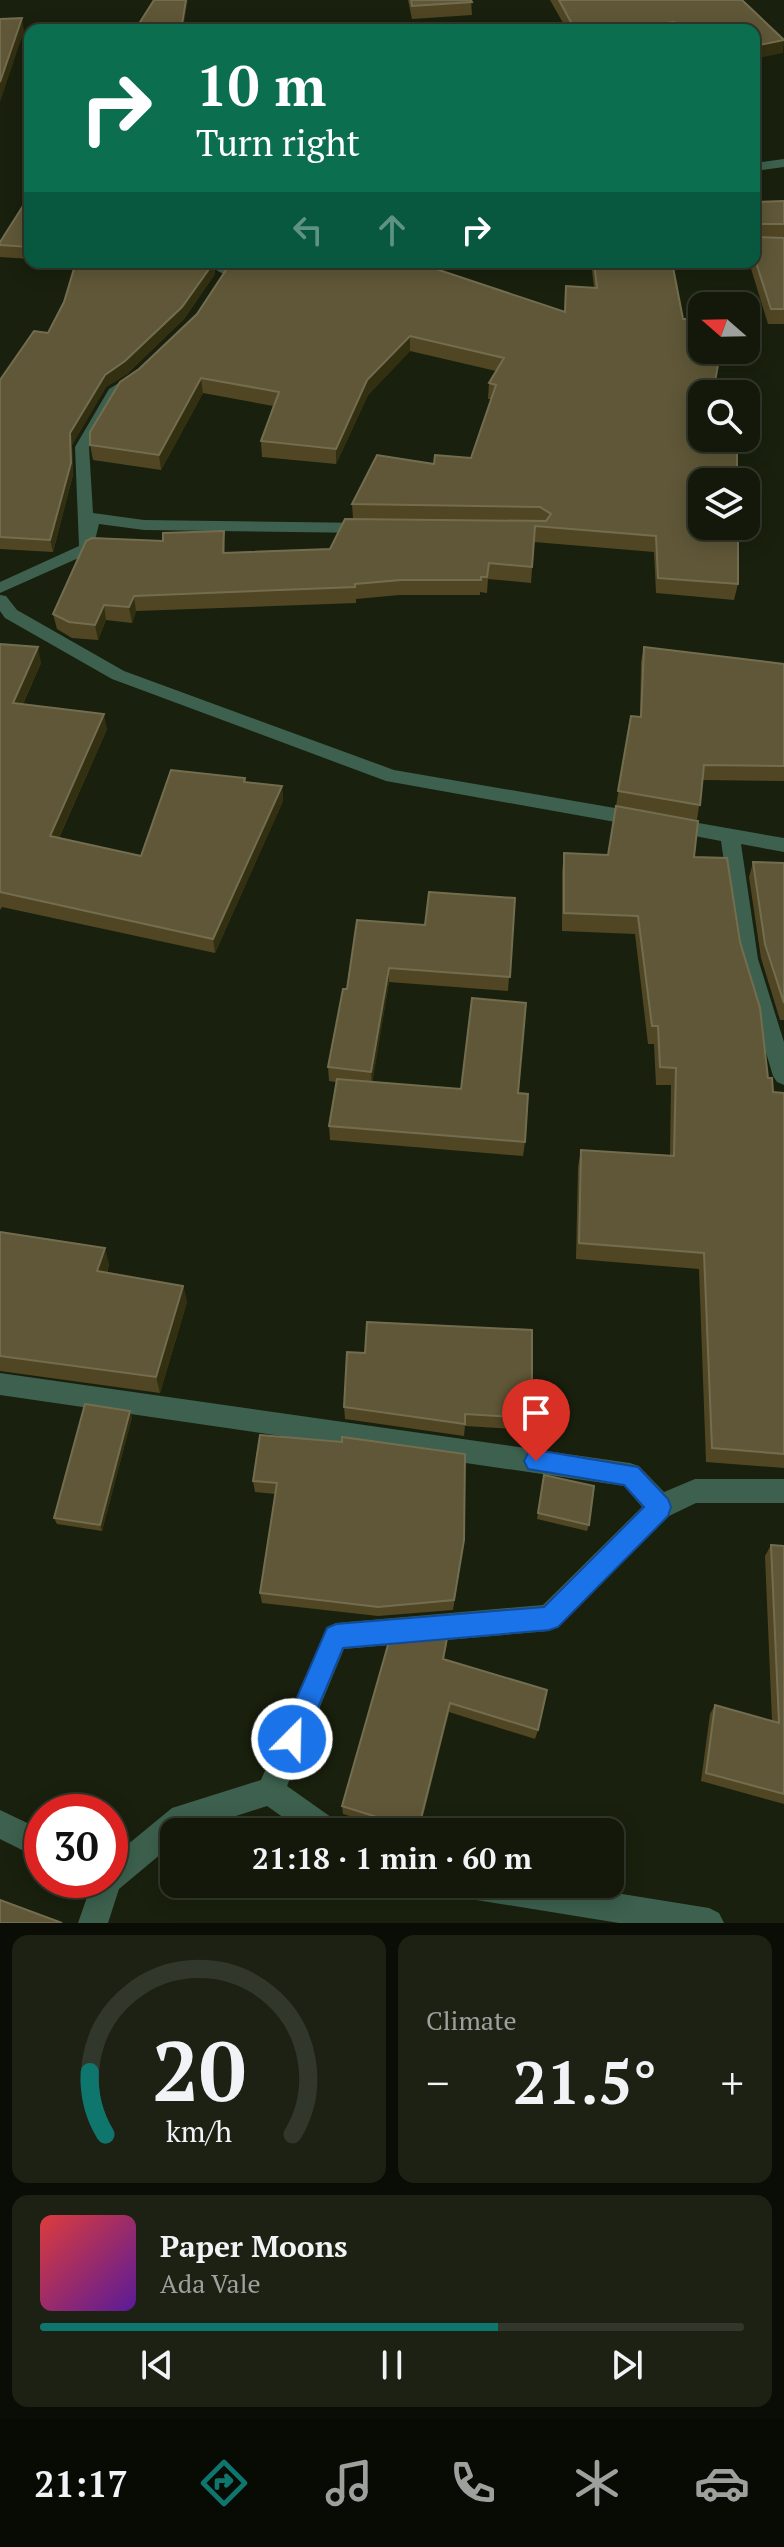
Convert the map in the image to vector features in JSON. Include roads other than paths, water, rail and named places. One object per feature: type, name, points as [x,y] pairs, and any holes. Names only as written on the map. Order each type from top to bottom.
[{"type":"street","points":[[760,166],[784,163]]},
{"type":"street","points":[[216,268],[222,278],[270,270]]},
{"type":"street","points":[[86,549],[82,447],[114,392],[145,368]]},
{"type":"street","points":[[86,549],[92,518],[144,525],[381,528]]},
{"type":"street","points":[[0,588],[86,549]]},
{"type":"street","points":[[4,612],[118,675],[392,776],[784,845]]},
{"type":"street","points":[[730,836],[748,959],[784,1076]]},
{"type":"street","points":[[0,1384],[630,1475],[660,1507]]},
{"type":"street","points":[[128,1863],[182,1818],[270,1791],[336,1636],[549,1618],[660,1507],[695,1491],[784,1491]]},
{"type":"street","points":[[270,1791],[308,1818]]},
{"type":"street","points":[[0,1824],[24,1837]]},
{"type":"street","points":[[93,1923],[102,1898]]},
{"type":"street","points":[[556,1898],[709,1923]]}]
